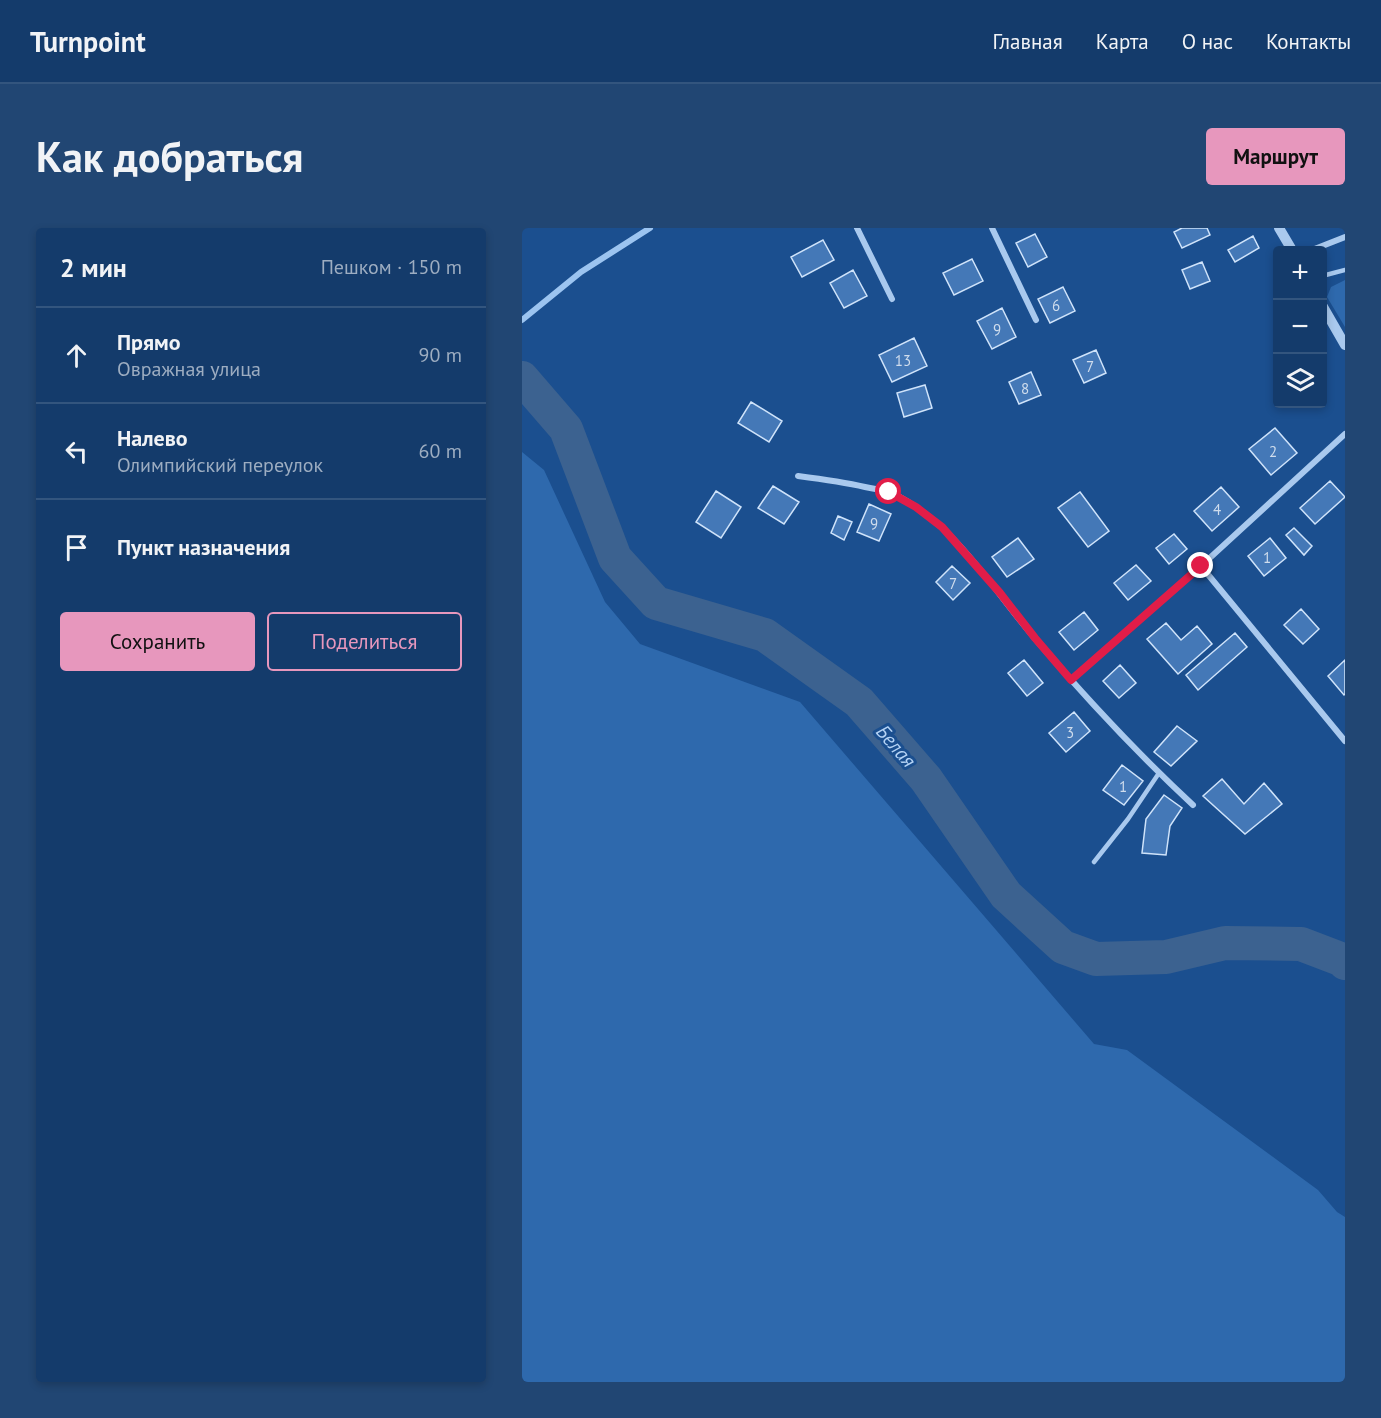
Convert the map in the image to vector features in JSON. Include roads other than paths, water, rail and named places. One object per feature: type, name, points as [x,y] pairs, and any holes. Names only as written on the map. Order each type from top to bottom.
[{"type":"street","points":[[857,228],[892,299]]},
{"type":"street","points":[[992,228],[1036,320]]},
{"type":"street","points":[[1279,228],[1290,246]]},
{"type":"street","points":[[1322,246],[1345,237]]},
{"type":"street","points":[[1327,312],[1345,345]]},
{"type":"street","points":[[1071,680],[1201,566],[1345,434]]},
{"type":"street","points":[[798,476],[889,492],[916,507],[942,527],[1071,680],[1159,773],[1193,805]]},
{"type":"street","points":[[1201,566],[1345,741]]},
{"type":"lane","points":[[1327,275],[1345,270]]},
{"type":"lane","points":[[1094,862],[1128,819],[1159,773]]},
{"type":"waterway","points":[[522,320],[581,272],[650,228]]},
{"type":"waterway","name":"Белая","points":[[522,378],[566,429],[615,558],[656,603],[765,635],[859,702],[926,779],[1006,895],[1063,947],[1096,959],[1166,957],[1225,943],[1301,944],[1343,960],[1345,963]]}]
